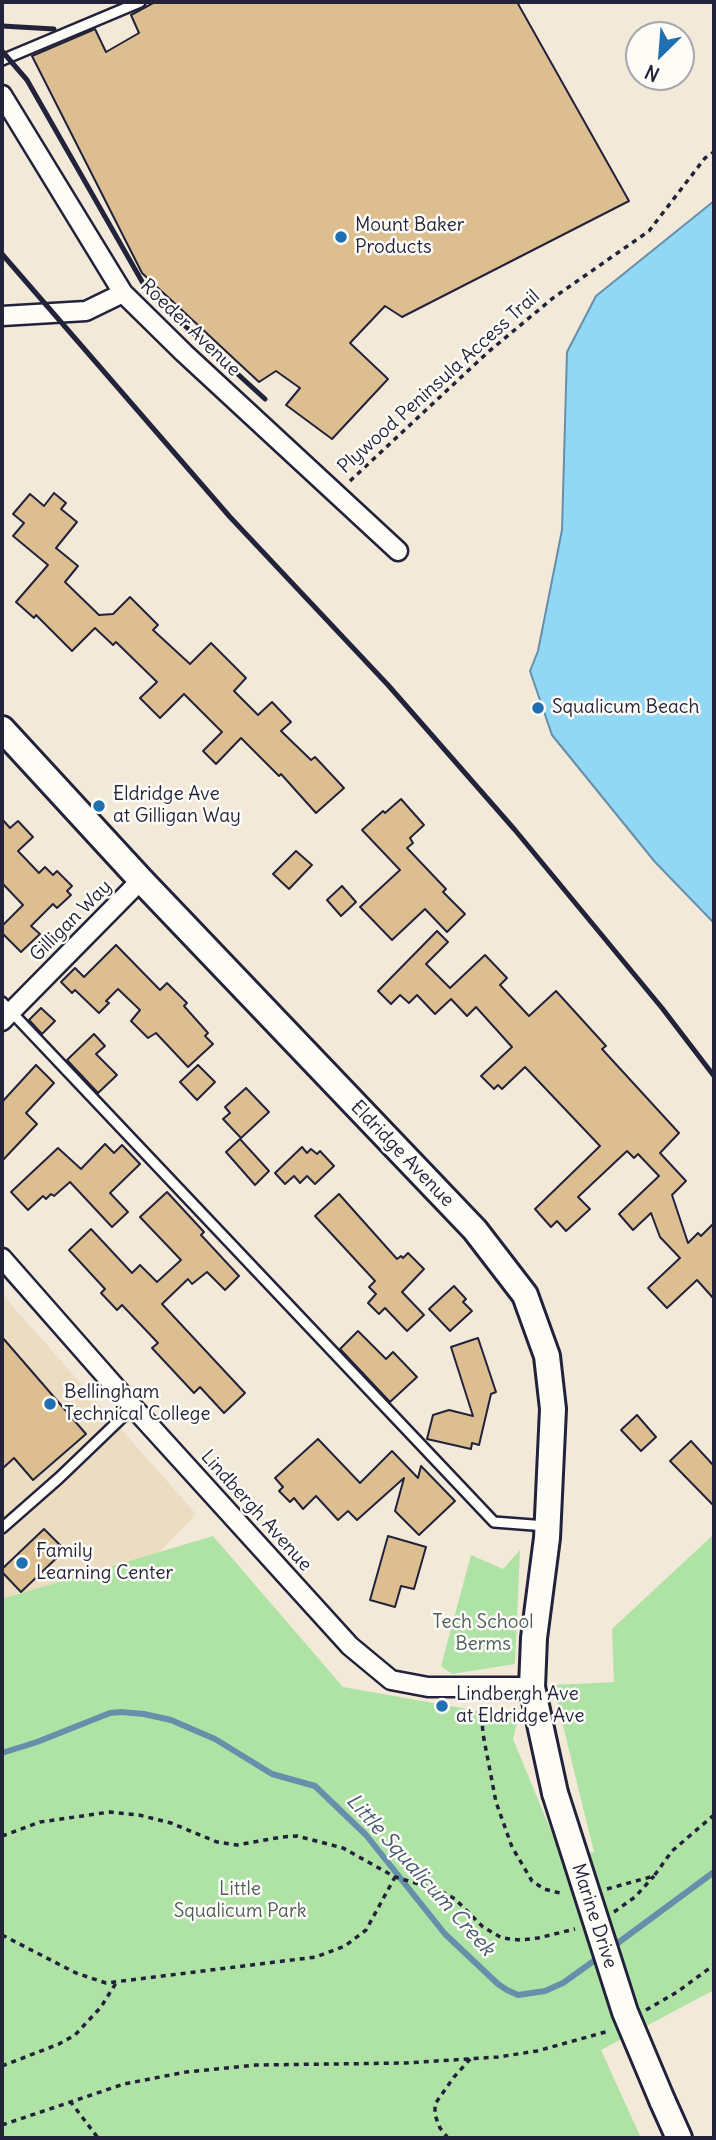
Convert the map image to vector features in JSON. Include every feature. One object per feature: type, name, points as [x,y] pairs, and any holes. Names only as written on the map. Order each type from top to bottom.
[{"type":"main road","name":"Eldridge Avenue","points":[[2,729],[141,880],[475,1230],[525,1295],[547,1356],[553,1409],[547,1527],[534,1638],[532,1687]]},
{"type":"main road","name":"Marine Drive","points":[[532,1687],[555,1793],[625,2012],[679,2138]]},
{"type":"street","name":"Roeder Avenue","points":[[2,95],[124,293],[184,354],[398,551]]},
{"type":"street","points":[[2,316],[86,311],[124,293]]},
{"type":"street","name":"Gilligan Way","points":[[5,1012],[141,880]]},
{"type":"street","name":"Lindbergh Avenue","points":[[2,1258],[350,1646],[391,1680],[428,1687],[532,1687]]},
{"type":"lane","points":[[2,60],[135,3]]},
{"type":"lane","points":[[5,1012],[494,1522],[547,1527]]},
{"type":"lane","points":[[2,1528],[60,1478],[133,1407]]},
{"type":"path","name":"Plywood Peninsula Access Trail","points":[[337,495],[372,458],[487,353],[553,298],[649,231],[705,158],[714,152]]},
{"type":"path","points":[[2,1836],[40,1822],[110,1812],[139,1815],[171,1823],[217,1842],[237,1846],[297,1836],[343,1848],[395,1877],[439,1889],[455,1899],[483,1927],[502,1938],[538,1938],[578,1928]]},
{"type":"path","points":[[611,1913],[635,1896],[654,1876]]},
{"type":"path","points":[[2,1935],[96,1981],[116,1983],[316,1957],[333,1952],[366,1930],[395,1877]]},
{"type":"path","points":[[645,2011],[714,1965]]},
{"type":"path","points":[[2,2066],[75,2035],[102,2007],[116,1983]]},
{"type":"path","points":[[2,2124],[124,2084],[186,2072],[257,2065],[406,2063],[537,2051],[574,2043],[613,2029]]},
{"type":"path","points":[[448,2138],[435,2115],[435,2104],[472,2057]]},
{"type":"path","points":[[70,2101],[99,2138]]},
{"type":"shaded area","name":"Bellingham Technical College","points":[[2,1294],[196,1514],[2,1716]]},
{"type":"green space","name":"Little Squalicum Park","points":[[714,1534],[714,1990],[601,2050],[641,2138],[2,2138],[2,1599],[213,1536],[343,1687],[518,1718],[513,1739],[563,1860],[594,1852],[553,1685],[614,1682],[612,1629]]},
{"type":"green space","name":"Tech School Berms","points":[[520,1550],[515,1664],[452,1674],[441,1666],[471,1555],[503,1569]]},
{"type":"water","points":[[714,201],[714,923],[655,862],[552,735],[530,671],[538,651],[562,530],[567,352],[596,296]]},
{"type":"building","name":"Mount Baker Products","points":[[155,2],[517,2],[629,201],[402,317],[385,306],[350,343],[388,379],[332,439],[286,405],[300,388],[276,371],[259,382],[142,273],[32,56],[95,29],[106,52],[139,33],[131,15]]},
{"type":"building","points":[[54,493],[66,503],[61,509],[77,522],[56,548],[78,566],[65,582],[99,615],[113,614],[130,597],[158,625],[153,630],[190,664],[211,643],[246,678],[234,691],[258,715],[272,702],[291,722],[281,731],[311,760],[315,757],[344,788],[316,813],[281,774],[279,776],[241,738],[216,764],[203,751],[222,732],[184,694],[160,718],[140,698],[157,682],[116,642],[113,645],[95,628],[72,651],[36,615],[34,618],[16,602],[48,565],[13,536],[24,523],[13,514],[30,494],[44,506]]},
{"type":"building","points":[[401,799],[424,825],[410,838],[413,843],[407,848],[446,889],[443,892],[465,914],[447,932],[425,909],[392,940],[360,907],[400,870],[362,830]]},
{"type":"building","points":[[2,819],[10,828],[18,821],[33,837],[18,851],[39,873],[45,867],[53,875],[57,871],[72,886],[67,891],[71,895],[57,908],[53,904],[31,926],[40,934],[21,952],[2,933],[2,926],[23,905],[2,883]]},
{"type":"building","points":[[296,851],[312,865],[289,889],[273,874]]},
{"type":"building","points":[[342,886],[356,902],[341,916],[327,900]]},
{"type":"building","points":[[437,931],[448,942],[426,964],[450,988],[485,955],[507,978],[500,985],[529,1016],[556,991],[606,1046],[602,1049],[679,1133],[660,1153],[686,1181],[672,1195],[688,1243],[698,1233],[701,1236],[714,1223],[714,1299],[697,1280],[667,1308],[648,1288],[680,1258],[660,1237],[651,1213],[633,1230],[619,1214],[659,1176],[638,1154],[634,1158],[627,1151],[578,1197],[590,1209],[566,1231],[557,1221],[551,1227],[535,1209],[600,1146],[525,1067],[502,1089],[498,1085],[494,1089],[481,1076],[512,1047],[476,1007],[467,1016],[451,999],[435,1014],[417,995],[409,1003],[400,995],[391,1004],[378,991]]},
{"type":"building","points":[[116,945],[160,990],[167,983],[187,1003],[184,1006],[208,1033],[205,1036],[213,1044],[188,1067],[156,1033],[148,1038],[131,1021],[140,1010],[118,989],[99,1013],[75,990],[72,993],[61,982],[75,968],[84,977]]},
{"type":"building","points":[[41,1008],[55,1021],[42,1034],[29,1020]]},
{"type":"building","points":[[94,1034],[105,1046],[96,1054],[117,1075],[98,1093],[67,1060]]},
{"type":"building","points":[[36,1065],[54,1083],[26,1113],[37,1124],[2,1161],[2,1102]]},
{"type":"building","points":[[198,1065],[215,1082],[197,1100],[180,1082]]},
{"type":"building","points":[[246,1088],[269,1112],[241,1138],[223,1119],[230,1113],[225,1107]]},
{"type":"building","points":[[240,1139],[269,1171],[255,1185],[226,1152]]},
{"type":"building","points":[[105,1144],[114,1153],[122,1145],[140,1164],[110,1193],[128,1212],[112,1227],[70,1182],[54,1196],[51,1194],[46,1199],[43,1196],[28,1210],[11,1192],[58,1148],[81,1169]]},
{"type":"building","points":[[302,1147],[307,1153],[311,1149],[317,1154],[320,1151],[334,1166],[315,1184],[307,1176],[300,1183],[294,1176],[285,1184],[275,1173]]},
{"type":"building","points":[[167,1192],[204,1232],[201,1235],[239,1276],[225,1290],[207,1272],[192,1284],[188,1279],[162,1304],[245,1393],[224,1413],[200,1387],[194,1393],[152,1348],[158,1343],[122,1305],[117,1310],[101,1293],[105,1289],[69,1250],[91,1229],[132,1273],[140,1265],[157,1282],[181,1260],[140,1217]]},
{"type":"building","points":[[339,1194],[397,1259],[408,1253],[424,1269],[402,1292],[424,1315],[407,1331],[385,1308],[379,1314],[368,1303],[376,1294],[369,1287],[375,1281],[315,1216]]},
{"type":"building","points":[[454,1286],[466,1299],[463,1302],[472,1311],[450,1331],[429,1309]]},
{"type":"building","points":[[358,1331],[386,1359],[393,1352],[417,1377],[390,1402],[340,1349]]},
{"type":"building","points":[[2,1337],[86,1434],[33,1480],[14,1458],[2,1469]]},
{"type":"building","points":[[478,1338],[496,1392],[491,1394],[479,1445],[472,1443],[471,1449],[427,1439],[433,1415],[449,1410],[473,1416],[451,1347]]},
{"type":"building","points":[[637,1415],[656,1437],[641,1451],[621,1430]]},
{"type":"building","points":[[318,1439],[360,1483],[392,1451],[418,1478],[421,1466],[455,1501],[419,1535],[395,1511],[404,1478],[357,1520],[348,1511],[338,1520],[316,1496],[303,1509],[294,1498],[290,1502],[279,1491],[283,1487],[275,1478]]},
{"type":"building","points":[[691,1441],[714,1466],[714,1506],[670,1461]]},
{"type":"building","name":"Family Learning Center","points":[[44,1529],[65,1550],[21,1592],[2,1569]]},
{"type":"building","points":[[388,1536],[426,1547],[414,1589],[401,1586],[395,1607],[370,1600]]},
{"type":"waterway","name":"Little Squalicum Creek","points":[[2,1753],[110,1713],[144,1714],[171,1720],[215,1739],[272,1774],[315,1786],[366,1835],[445,1934],[507,1990],[518,1995],[545,1991],[563,1983],[602,1955]]},
{"type":"waterway","name":"Little Squalicum Creek","points":[[611,1948],[714,1872]]},
{"type":"railway","points":[[2,26],[54,29]]},
{"type":"railway","points":[[2,51],[27,80],[148,292],[265,399]]},
{"type":"railway","points":[[2,254],[230,517],[388,685],[515,830],[662,1008],[714,1076]]},
{"type":"place","name":"Mount Baker Products","points":[[341,237]]},
{"type":"place","name":"Squalicum Beach","points":[[538,708]]},
{"type":"place","name":"Eldridge Ave at Gilligan Way","points":[[99,806]]},
{"type":"place","name":"Bellingham Technical College","points":[[50,1404]]},
{"type":"place","name":"Family Learning Center","points":[[22,1563]]},
{"type":"place","name":"Lindbergh Ave at Eldridge Ave","points":[[442,1706]]}]
